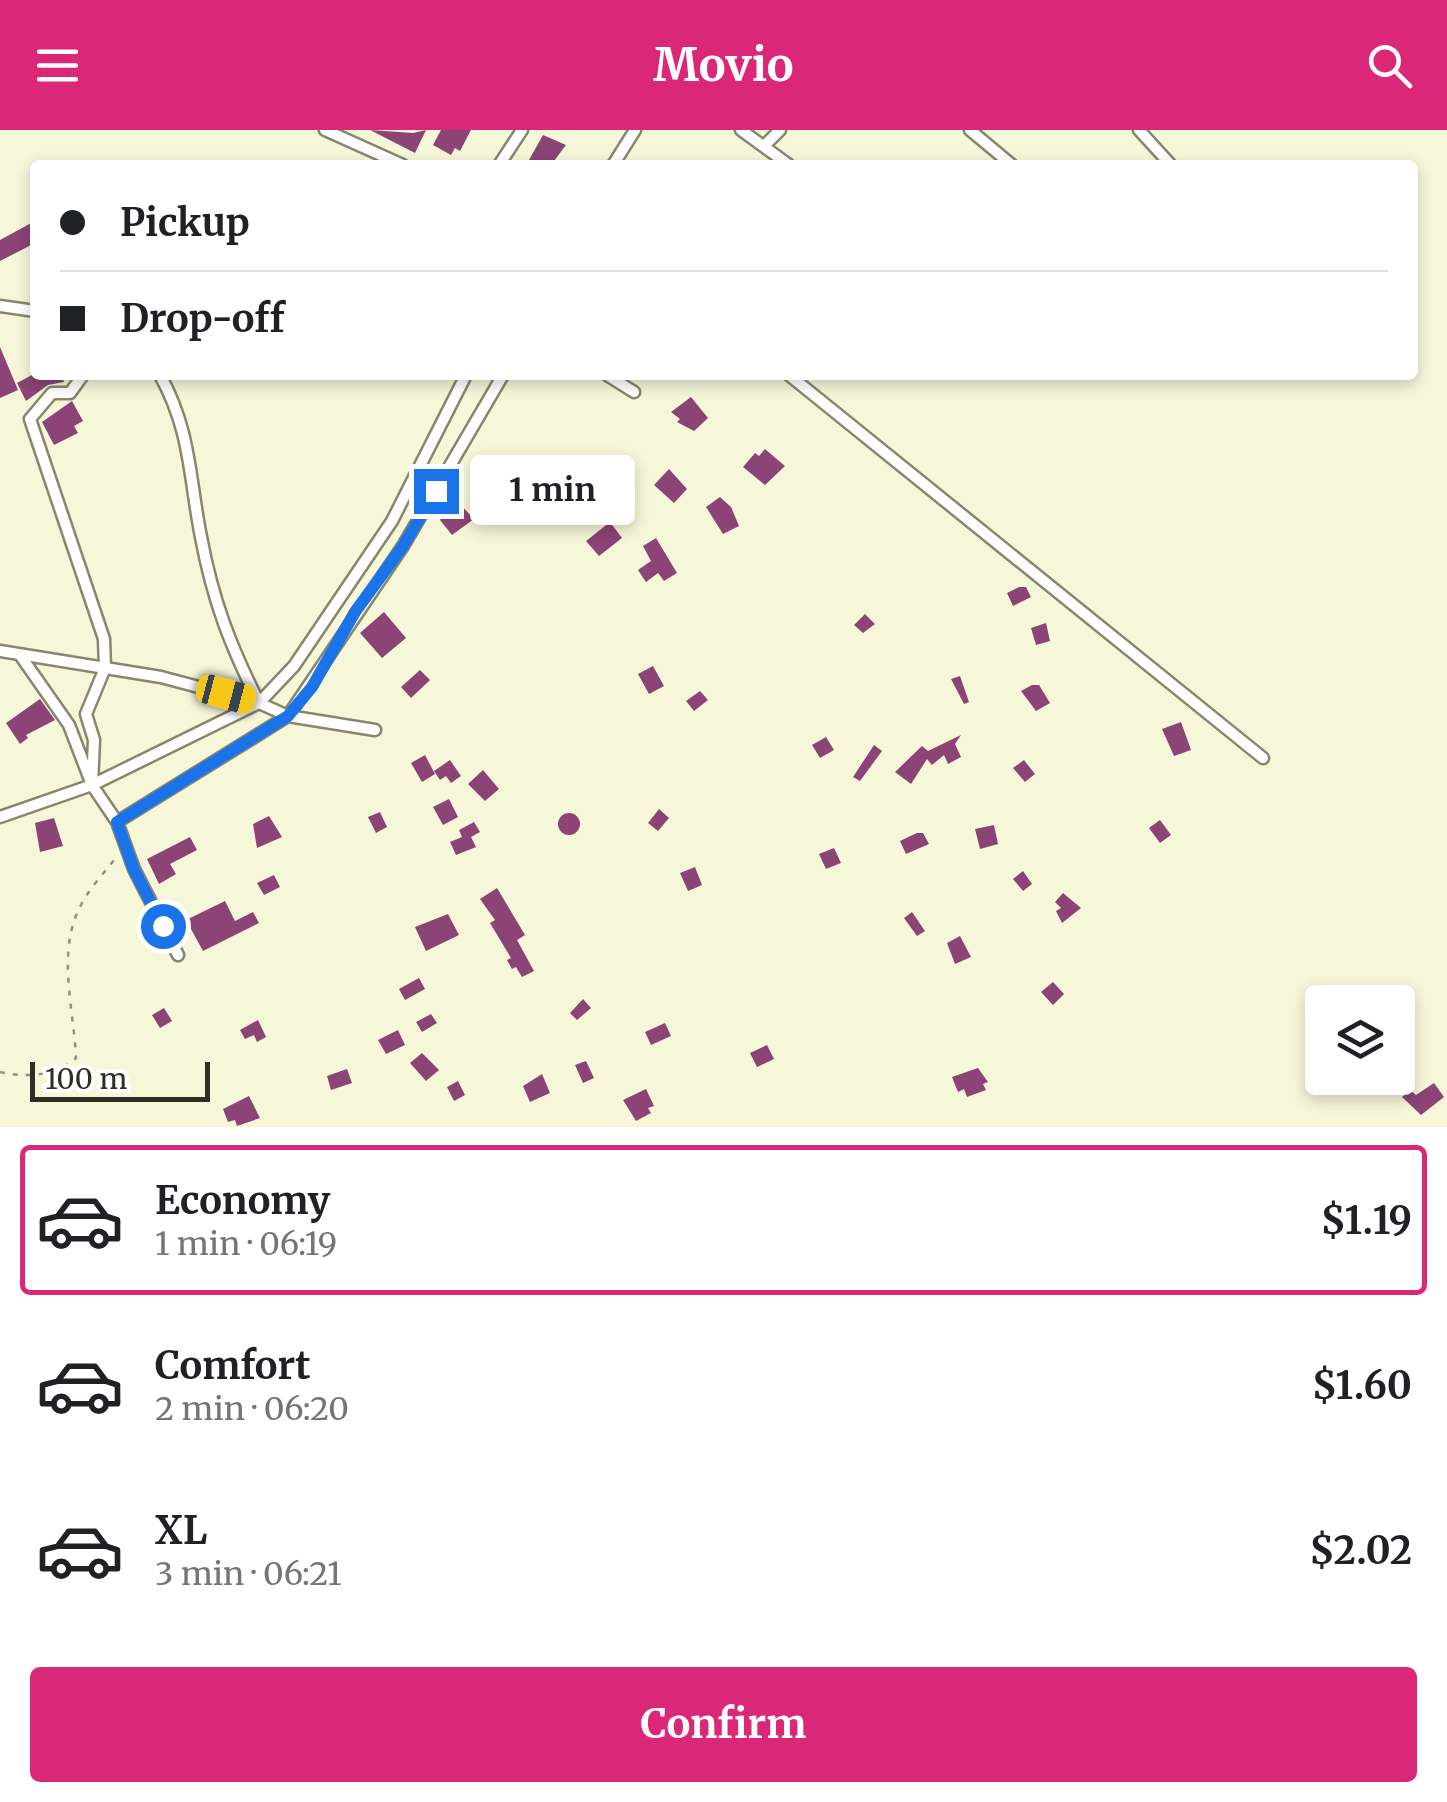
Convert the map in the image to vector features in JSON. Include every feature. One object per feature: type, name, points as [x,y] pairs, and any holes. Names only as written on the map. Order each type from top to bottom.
[{"type":"street","points":[[324,130],[393,160]]},
{"type":"street","points":[[502,160],[522,130]]},
{"type":"street","points":[[616,160],[634,130]]},
{"type":"street","points":[[741,130],[782,160]]},
{"type":"street","points":[[764,146],[780,130]]},
{"type":"street","points":[[970,130],[1006,160]]},
{"type":"street","points":[[1139,130],[1167,160]]},
{"type":"street","points":[[0,306],[30,310]]},
{"type":"street","points":[[79,380],[70,393],[52,393],[30,419],[104,639],[105,668],[86,714],[94,740],[92,784]]},
{"type":"street","points":[[163,380],[179,410],[187,442],[200,534],[223,630],[259,703]]},
{"type":"street","points":[[0,817],[92,784],[259,703],[294,666],[392,522],[463,380]]},
{"type":"street","points":[[117,822],[288,716],[403,546],[501,380]]},
{"type":"street","points":[[615,380],[634,392]]},
{"type":"street","points":[[795,380],[1262,758]]},
{"type":"street","points":[[0,651],[105,668],[259,703],[288,716],[374,730]]},
{"type":"street","points":[[20,654],[69,725],[92,784],[117,822],[178,955]]},
{"type":"path","points":[[0,1072],[26,1076],[67,1067],[76,1058],[67,963],[76,919],[80,905],[125,845]]},
{"type":"building","points":[[370,130],[413,133],[426,130],[415,153]]},
{"type":"building","points":[[441,130],[471,130],[460,151],[455,148],[451,155],[433,145]]},
{"type":"building","points":[[543,135],[566,145],[555,160],[529,160]]},
{"type":"building","points":[[30,224],[30,246],[0,261],[0,240]]},
{"type":"building","points":[[0,347],[18,390],[0,398]]},
{"type":"building","points":[[30,376],[30,380],[64,382],[48,385],[26,401],[17,383]]},
{"type":"building","points":[[691,397],[708,418],[694,431],[677,422],[680,419],[671,412]]},
{"type":"building","points":[[72,401],[83,421],[74,426],[78,433],[54,445],[42,422]]},
{"type":"building","points":[[765,449],[785,466],[765,485],[743,467],[755,453],[759,456]]},
{"type":"building","points":[[669,469],[687,489],[674,503],[654,485]]},
{"type":"building","points":[[506,478],[518,494],[493,513],[481,497]]},
{"type":"building","points":[[720,497],[731,507],[739,526],[723,534],[706,507]]},
{"type":"building","points":[[457,501],[474,519],[452,535],[440,520]]},
{"type":"building","points":[[610,522],[622,538],[599,556],[586,541]]},
{"type":"building","points":[[656,538],[677,573],[664,581],[658,573],[646,582],[638,570],[651,561],[643,546]]},
{"type":"building","points":[[1026,587],[1031,597],[1013,606],[1007,593]]},
{"type":"building","points":[[384,612],[406,638],[382,658],[360,633]]},
{"type":"building","points":[[865,614],[875,624],[863,633],[854,625]]},
{"type":"building","points":[[1046,623],[1050,641],[1036,645],[1031,628]]},
{"type":"building","points":[[653,666],[664,686],[649,694],[638,674]]},
{"type":"building","points":[[420,670],[430,680],[411,698],[401,687]]},
{"type":"building","points":[[960,676],[969,702],[964,704],[951,679]]},
{"type":"building","points":[[1039,685],[1050,703],[1036,711],[1021,691]]},
{"type":"building","points":[[700,691],[708,700],[694,711],[686,701]]},
{"type":"building","points":[[40,699],[55,720],[26,735],[28,738],[20,744],[6,723]]},
{"type":"building","points":[[1181,722],[1191,750],[1174,756],[1162,729]]},
{"type":"building","points":[[961,735],[955,744],[961,757],[948,764],[944,755],[932,765],[927,759],[911,784],[895,772],[922,746],[928,751]]},
{"type":"building","points":[[826,737],[834,750],[820,758],[812,745]]},
{"type":"building","points":[[874,745],[882,751],[860,781],[853,777]]},
{"type":"building","points":[[425,755],[435,774],[422,782],[411,763]]},
{"type":"building","points":[[450,760],[461,776],[451,783],[446,776],[440,780],[434,771]]},
{"type":"building","points":[[1024,760],[1035,774],[1025,782],[1013,768]]},
{"type":"building","points":[[483,770],[499,789],[485,801],[468,784]]},
{"type":"building","points":[[449,799],[458,817],[443,825],[433,807]]},
{"type":"building","points":[[659,809],[669,818],[658,831],[648,823]]},
{"type":"building","points":[[380,812],[387,827],[376,833],[368,817]]},
{"type":"building","points":[[569,813],[577,816],[577,832],[569,835],[561,832],[558,824],[561,816]]},
{"type":"building","points":[[269,816],[282,837],[257,848],[253,824]]},
{"type":"building","points":[[54,818],[63,846],[40,852],[35,823]]},
{"type":"building","points":[[1160,820],[1171,835],[1160,843],[1149,828]]},
{"type":"building","points":[[474,822],[480,832],[471,837],[476,847],[456,855],[450,842],[462,837],[459,830]]},
{"type":"building","points":[[994,825],[998,844],[980,849],[975,829]]},
{"type":"building","points":[[923,833],[929,844],[906,854],[900,841]]},
{"type":"building","points":[[190,837],[197,850],[170,864],[176,874],[159,884],[147,859]]},
{"type":"building","points":[[834,848],[841,863],[826,869],[819,854]]},
{"type":"building","points":[[695,867],[702,885],[688,891],[680,873]]},
{"type":"building","points":[[1023,871],[1032,884],[1023,891],[1013,879]]},
{"type":"building","points":[[274,875],[280,887],[264,895],[257,883]]},
{"type":"building","points":[[497,888],[525,935],[517,940],[534,971],[522,977],[507,960],[511,958],[490,923],[495,920],[480,899]]},
{"type":"building","points":[[1063,893],[1081,908],[1062,923],[1056,911],[1061,908],[1055,902]]},
{"type":"building","points":[[225,901],[235,921],[253,912],[259,923],[203,951],[186,920]]},
{"type":"building","points":[[912,912],[925,931],[917,936],[904,918]]},
{"type":"building","points":[[448,914],[459,935],[426,951],[415,927]]},
{"type":"building","points":[[960,936],[971,957],[955,964],[947,943]]},
{"type":"building","points":[[419,978],[425,989],[405,1000],[399,989]]},
{"type":"building","points":[[1053,982],[1064,994],[1053,1005],[1041,992]]},
{"type":"building","points":[[583,999],[591,1008],[577,1020],[570,1013]]},
{"type":"building","points":[[164,1008],[172,1021],[160,1028],[152,1015]]},
{"type":"building","points":[[431,1014],[437,1023],[422,1032],[416,1022]]},
{"type":"building","points":[[258,1020],[266,1037],[257,1042],[254,1035],[245,1039],[240,1030]]},
{"type":"building","points":[[665,1023],[671,1036],[651,1045],[645,1032]]},
{"type":"building","points":[[398,1030],[405,1045],[386,1054],[378,1040]]},
{"type":"building","points":[[767,1045],[774,1059],[757,1067],[750,1053]]},
{"type":"building","points":[[422,1053],[439,1070],[426,1081],[410,1063]]},
{"type":"building","points":[[586,1061],[594,1078],[583,1083],[575,1065]]},
{"type":"building","points":[[978,1068],[988,1082],[983,1084],[986,1090],[967,1097],[964,1089],[958,1092],[952,1077]]},
{"type":"building","points":[[347,1069],[352,1083],[331,1090],[327,1076]]},
{"type":"building","points":[[542,1074],[550,1093],[530,1102],[523,1086]]},
{"type":"building","points":[[458,1081],[465,1095],[454,1101],[447,1087]]},
{"type":"building","points":[[1434,1083],[1444,1097],[1421,1115],[1402,1097],[1416,1095]]},
{"type":"building","points":[[646,1089],[654,1106],[648,1108],[651,1113],[636,1121],[623,1100]]},
{"type":"building","points":[[249,1096],[260,1118],[237,1126],[235,1120],[228,1122],[223,1109]]},
{"type":"route","points":[[163,926],[134,870],[117,822],[288,716],[312,687],[355,612],[403,546],[436,491]]}]
